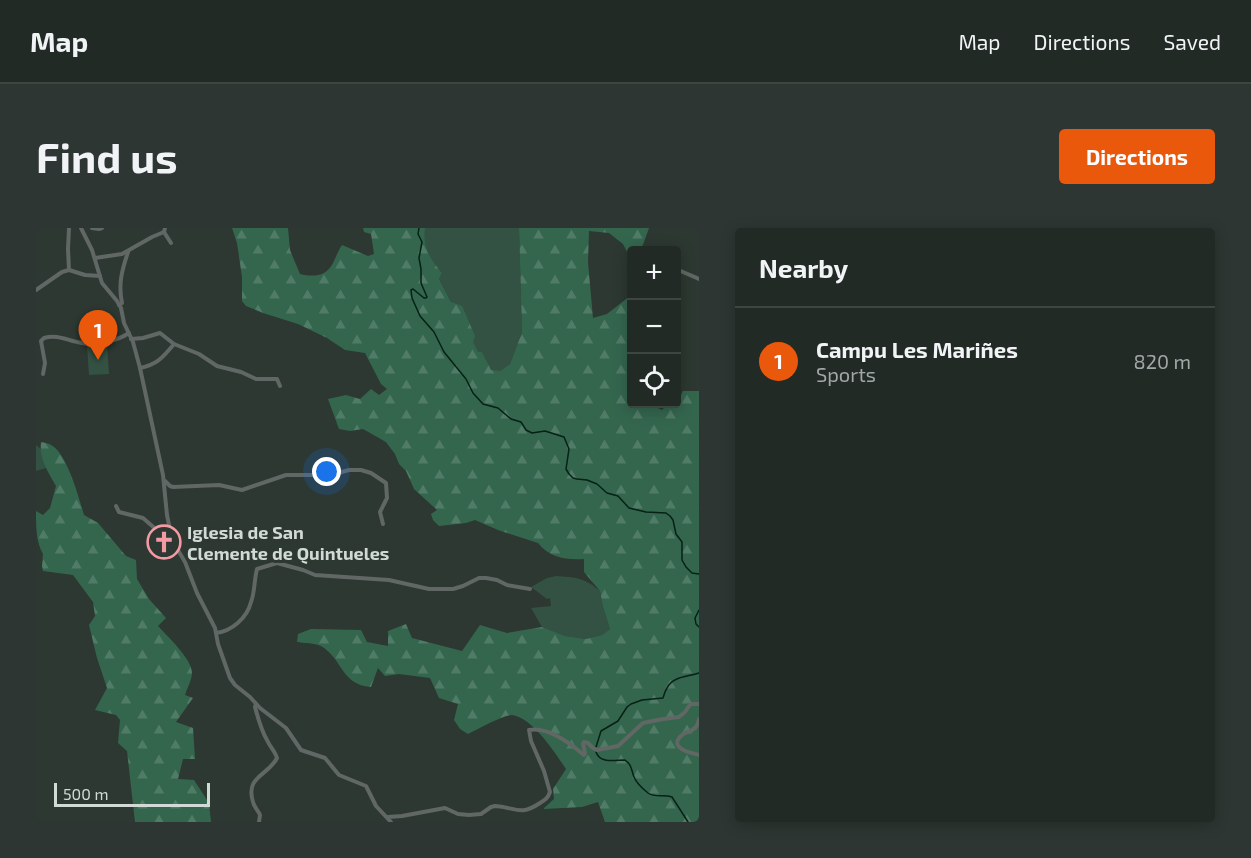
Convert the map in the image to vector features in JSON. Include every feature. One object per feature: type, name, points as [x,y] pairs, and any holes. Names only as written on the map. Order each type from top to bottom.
[{"type":"street","points":[[69,228],[69,270]]},
{"type":"street","points":[[81,228],[88,240],[102,282],[119,305],[140,368],[164,480],[166,516],[173,546],[185,562],[197,593],[215,628],[230,678],[235,685],[286,729],[301,750],[325,758],[339,775],[366,786],[376,806],[392,822]]},
{"type":"street","points":[[92,228],[102,228]]},
{"type":"street","points":[[94,258],[122,254],[165,230],[171,243]]},
{"type":"street","points":[[119,305],[122,303],[120,280],[128,251]]},
{"type":"street","points":[[36,290],[62,272],[69,270],[84,275],[100,276]]},
{"type":"street","points":[[681,271],[699,279]]},
{"type":"street","points":[[43,374],[45,363],[41,341],[44,338],[52,336],[93,344],[123,337],[129,333]]},
{"type":"street","points":[[131,339],[160,333],[174,344],[199,354],[217,366],[241,372],[256,379],[277,379],[280,386]]},
{"type":"street","points":[[140,368],[153,365],[174,344]]},
{"type":"street","points":[[164,480],[173,487],[219,485],[242,490],[286,475],[331,475],[347,470],[362,470],[386,483],[387,498],[380,512],[383,524]]},
{"type":"street","points":[[116,506],[119,512],[143,518],[159,532],[171,534]]},
{"type":"street","points":[[216,633],[231,628],[244,616],[251,604],[257,569],[277,563],[315,575],[389,580],[429,588],[457,589],[479,578],[492,578],[507,585],[530,588]]},
{"type":"street","points":[[256,704],[264,734],[277,758],[251,786],[254,804],[260,815],[259,822]]},
{"type":"street","points":[[387,817],[445,808],[463,815],[481,813],[495,806],[526,811],[547,798],[550,790],[528,729],[539,729],[549,733],[576,748],[583,755],[585,754],[584,742],[596,750],[620,745],[643,723],[679,717],[691,704],[699,704]]},
{"type":"street","points":[[699,719],[696,728],[682,734],[678,740],[678,746],[682,749],[699,755]]},
{"type":"green space","points":[[232,228],[288,228],[290,250],[300,274],[314,276],[330,268],[342,245],[368,256],[374,254],[371,234],[364,232],[363,228],[425,228],[426,248],[442,273],[439,279],[451,302],[462,306],[475,336],[473,342],[478,352],[482,352],[491,370],[500,371],[510,364],[522,332],[519,228],[649,228],[642,246],[627,246],[627,252],[623,244],[609,233],[589,231],[588,262],[593,318],[607,314],[627,298],[627,408],[662,410],[681,408],[683,391],[699,391],[699,822],[605,822],[598,802],[582,807],[543,809],[554,799],[553,789],[566,769],[543,737],[520,717],[508,716],[468,734],[460,729],[454,720],[458,704],[439,698],[430,678],[399,674],[385,676],[378,668],[371,687],[361,685],[348,677],[328,651],[321,646],[297,642],[298,634],[311,629],[361,630],[367,642],[388,646],[388,631],[406,624],[412,638],[462,651],[480,625],[507,633],[542,627],[565,636],[586,639],[602,635],[610,629],[600,591],[584,572],[584,559],[553,555],[538,543],[475,520],[439,526],[431,514],[437,510],[414,489],[406,471],[386,442],[363,429],[350,431],[339,429],[328,399],[346,395],[360,399],[371,389],[379,395],[387,389],[381,384],[365,353],[345,350],[298,324],[246,306],[242,301],[242,277],[237,243]]},
{"type":"green space","points":[[425,228],[519,228],[522,332],[510,364],[500,371],[491,371],[482,352],[478,353],[439,279],[442,273],[428,253]]},
{"type":"green space","points":[[107,345],[109,374],[89,375],[87,346]]},
{"type":"green space","points":[[41,442],[51,445],[62,457],[72,477],[84,515],[98,523],[126,556],[136,560],[137,579],[149,599],[166,618],[158,626],[178,647],[191,666],[192,675],[185,695],[193,698],[176,722],[193,728],[195,759],[183,759],[178,779],[194,780],[209,803],[211,822],[135,822],[127,751],[118,743],[120,720],[116,715],[95,710],[107,688],[89,625],[95,616],[93,602],[73,575],[43,571],[43,554],[36,528],[36,511],[43,515],[50,508],[56,486],[43,460]]},
{"type":"green space","points":[[36,445],[41,449],[46,468],[36,471]]},
{"type":"green space","points":[[556,576],[580,579],[600,591],[610,629],[602,635],[586,639],[565,636],[542,627],[531,608],[551,606],[550,598],[547,599],[531,587]]},
{"type":"waterway","points":[[419,228],[418,234],[422,242],[419,258],[421,283],[427,297],[424,298],[413,289],[411,290],[412,298],[420,316],[434,332],[444,352],[466,379],[473,393],[483,404],[498,408],[511,419],[521,422],[526,430],[532,433],[545,431],[564,437],[569,449],[566,469],[573,478],[597,484],[607,493],[618,496],[629,508],[666,513],[670,516],[676,534],[682,542],[682,560],[692,573],[699,574]]},
{"type":"waterway","points":[[699,610],[695,618],[699,627]]},
{"type":"waterway","points":[[596,747],[601,731],[618,721],[631,704],[642,700],[663,698],[666,689],[673,681],[699,673]]},
{"type":"waterway","points":[[596,752],[604,760],[625,760],[630,765],[635,779],[648,793],[672,797],[688,822]]},
{"type":"place","name":"Campu Les Mariñes","points":[[98,360]]},
{"type":"place","name":"Iglesia de San Clemente de Quintueles","points":[[164,542]]}]
